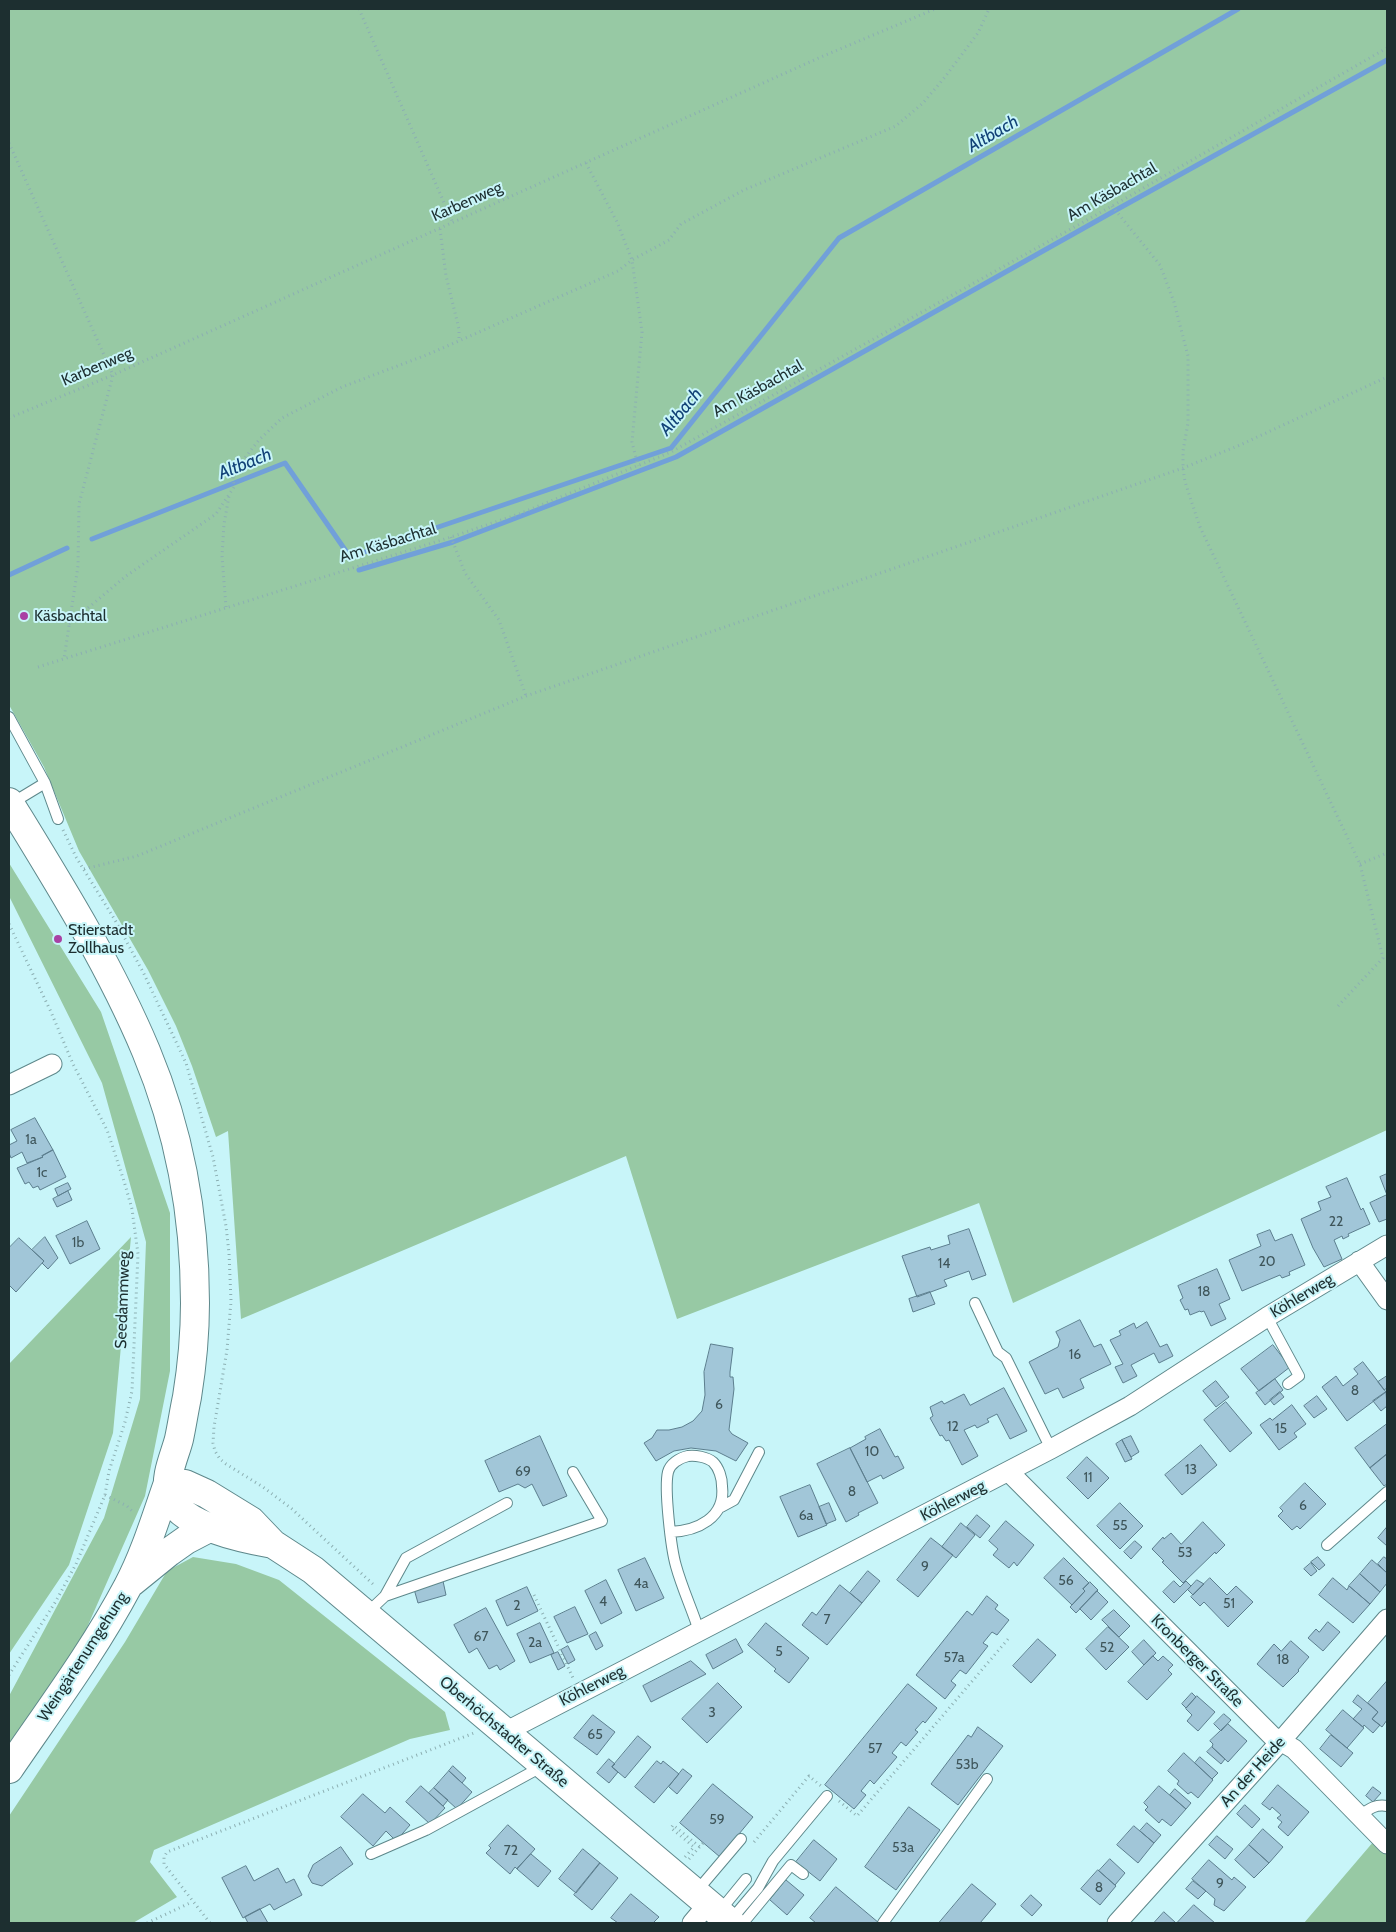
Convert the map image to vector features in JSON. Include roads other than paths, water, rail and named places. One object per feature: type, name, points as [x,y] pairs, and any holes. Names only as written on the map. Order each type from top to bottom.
[{"type":"main road","points":[[9,803],[102,961],[127,1010],[146,1051],[157,1081],[171,1124],[182,1168],[193,1258],[194,1331],[187,1394],[179,1439],[168,1483]]},
{"type":"main road","name":"Weingärtenumgehung","points":[[9,1769],[98,1638],[129,1584],[155,1522],[168,1483]]},
{"type":"main road","name":"Oberhöchstadter Straße","points":[[273,1544],[243,1538],[193,1520],[175,1506],[169,1494],[168,1483],[185,1484],[207,1494],[251,1521],[273,1544],[375,1605],[504,1732],[717,1915]]},
{"type":"main road","points":[[129,1584],[174,1548],[211,1527]]},
{"type":"street","points":[[9,1086],[52,1064]]},
{"type":"street","name":"Köhlerweg","points":[[504,1732],[1052,1450],[1130,1406],[1267,1317],[1387,1245]]},
{"type":"street","points":[[1359,1262],[1387,1300]]},
{"type":"street","name":"Kronberger Straße","points":[[1009,1472],[1272,1736],[1294,1749],[1387,1844]]},
{"type":"street","name":"An der Heide","points":[[1117,1923],[1280,1742],[1387,1619]]},
{"type":"lane","points":[[9,717],[45,783],[58,819]]},
{"type":"lane","points":[[9,803],[45,783]]},
{"type":"lane","points":[[975,1303],[998,1352],[1006,1358],[1052,1450]]},
{"type":"lane","points":[[1267,1317],[1299,1376],[1288,1384]]},
{"type":"lane","points":[[670,1532],[686,1531],[699,1526],[734,1500],[759,1452]]},
{"type":"lane","points":[[699,1631],[676,1565],[670,1532],[668,1470],[679,1459],[688,1456],[702,1457],[712,1461],[719,1471],[722,1481],[721,1508]]},
{"type":"lane","points":[[375,1605],[602,1521],[573,1472]]},
{"type":"lane","points":[[1327,1546],[1387,1492]]},
{"type":"lane","points":[[375,1605],[406,1558],[507,1503]]},
{"type":"lane","points":[[371,1854],[426,1830],[544,1766]]},
{"type":"lane","points":[[883,1923],[987,1779]]},
{"type":"lane","points":[[717,1915],[758,1888],[773,1861],[828,1794]]},
{"type":"lane","points":[[1359,1816],[1377,1805],[1387,1806]]},
{"type":"lane","points":[[717,1915],[740,1839]]},
{"type":"lane","points":[[717,1915],[791,1865],[803,1874]]},
{"type":"lane","points":[[717,1915],[746,1879]]},
{"type":"waterway","name":"Altbach","points":[[92,539],[285,463],[350,557],[671,448],[839,238],[1238,9]]},
{"type":"waterway","points":[[359,570],[453,542],[676,457],[1387,60]]},
{"type":"waterway","name":"Altbach","points":[[9,575],[67,548]]},
{"type":"place","name":"Käsbachtal","points":[[24,616]]},
{"type":"place","name":"Stierstadt Zollhaus","points":[[58,939]]}]
